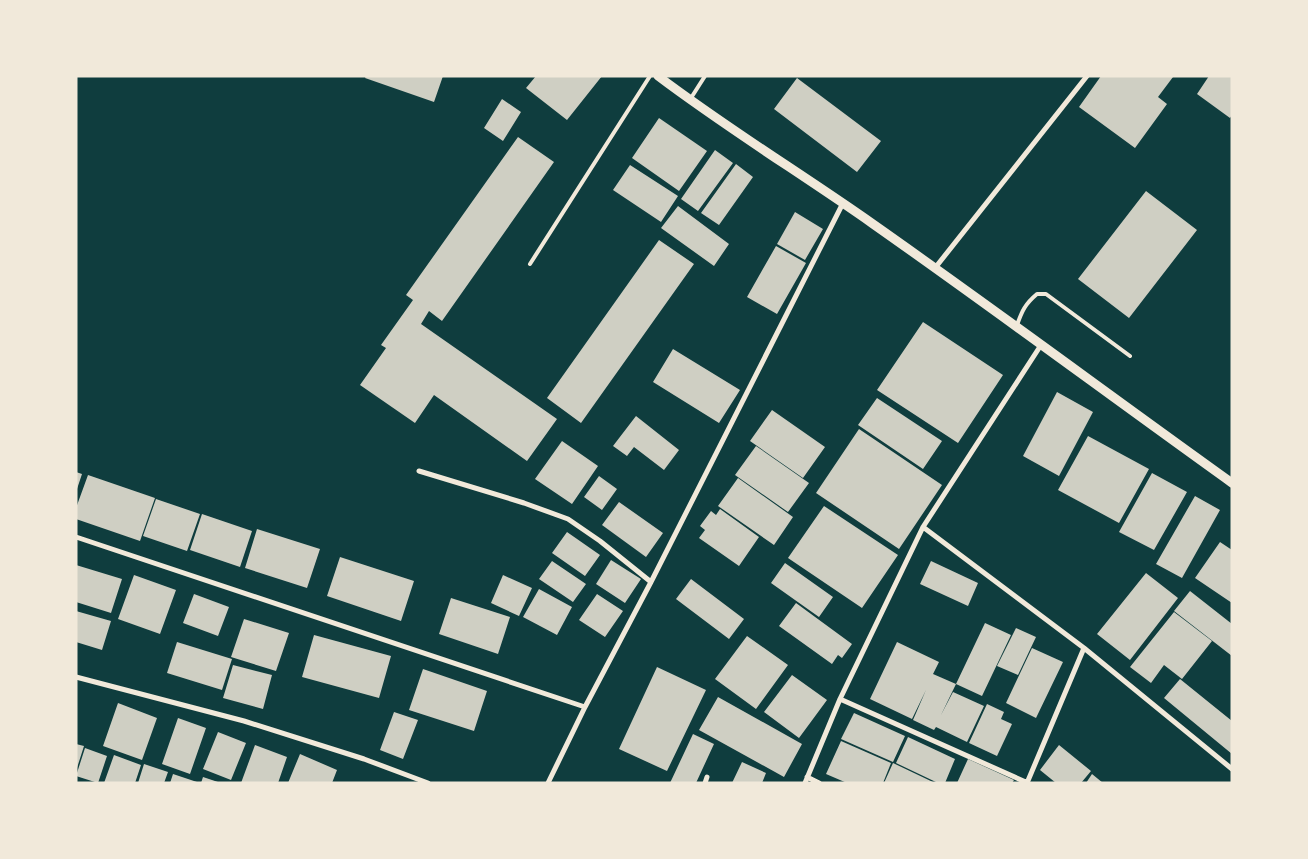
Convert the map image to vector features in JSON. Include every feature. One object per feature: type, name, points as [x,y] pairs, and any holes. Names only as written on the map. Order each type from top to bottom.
[{"type":"street","points":[[658,76],[935,268],[1232,483]]},
{"type":"street","points":[[935,268],[1087,76]]},
{"type":"street","points":[[548,783],[843,203]]},
{"type":"street","points":[[819,783],[806,780],[840,699],[923,526],[1041,345]]},
{"type":"street","points":[[419,471],[524,503],[568,519],[651,582]]},
{"type":"street","points":[[923,526],[1084,648],[1232,769]]},
{"type":"street","points":[[76,537],[585,707]]},
{"type":"street","points":[[840,699],[1027,783],[1084,648]]},
{"type":"street","points":[[76,677],[244,721],[364,759],[428,783]]},
{"type":"lane","points":[[530,264],[650,76]]},
{"type":"lane","points":[[690,100],[705,76]]},
{"type":"lane","points":[[1016,327],[1024,307],[1030,300],[1037,294],[1046,294],[1130,356]]},
{"type":"building","points":[[366,76],[443,76],[434,102],[365,78]]},
{"type":"building","points":[[536,76],[602,76],[567,120],[526,88]]},
{"type":"building","points":[[1101,76],[1173,77],[1158,97],[1167,104],[1135,148],[1079,107]]},
{"type":"building","points":[[1209,76],[1232,76],[1232,115],[1230,118],[1197,94]]},
{"type":"building","points":[[797,78],[881,141],[857,172],[774,109]]},
{"type":"building","points":[[502,99],[521,112],[503,141],[484,128]]},
{"type":"building","points":[[659,118],[707,151],[679,191],[632,158]]},
{"type":"building","points":[[518,137],[554,162],[442,321],[429,311],[421,324],[557,419],[527,461],[434,395],[415,423],[360,385],[386,348],[381,345],[413,300],[406,295]]},
{"type":"building","points":[[715,150],[733,163],[698,211],[681,199]]},
{"type":"building","points":[[736,164],[753,177],[719,225],[701,213]]},
{"type":"building","points":[[630,165],[678,196],[661,222],[613,190]]},
{"type":"building","points":[[1146,191],[1197,230],[1129,318],[1078,279]]},
{"type":"building","points":[[678,206],[729,244],[714,266],[661,228]]},
{"type":"building","points":[[795,212],[823,229],[805,260],[777,244]]},
{"type":"building","points":[[659,240],[694,264],[581,423],[547,398]]},
{"type":"building","points":[[776,246],[806,263],[777,314],[747,297]]},
{"type":"building","points":[[923,322],[1003,375],[958,443],[877,390]]},
{"type":"building","points":[[673,349],[740,390],[719,423],[653,382]]},
{"type":"building","points":[[1057,392],[1093,412],[1059,476],[1023,456]]},
{"type":"building","points":[[877,398],[942,441],[923,469],[858,425]]},
{"type":"building","points":[[772,410],[825,447],[803,478],[750,441]]},
{"type":"building","points":[[636,416],[679,450],[664,470],[634,447],[627,456],[613,446]]},
{"type":"building","points":[[859,429],[942,485],[899,549],[816,493]]},
{"type":"building","points":[[1088,436],[1149,469],[1119,523],[1058,490]]},
{"type":"building","points":[[562,441],[598,466],[572,504],[535,479]]},
{"type":"building","points":[[756,446],[809,483],[788,512],[735,475]]},
{"type":"building","points":[[76,472],[82,474],[77,489],[76,489]]},
{"type":"building","points":[[1152,473],[1187,492],[1154,550],[1119,532]]},
{"type":"building","points":[[88,475],[155,498],[140,541],[76,519],[76,508]]},
{"type":"building","points":[[599,476],[617,489],[602,510],[584,497]]},
{"type":"building","points":[[738,478],[793,517],[774,545],[718,506]]},
{"type":"building","points":[[1195,496],[1220,510],[1182,578],[1156,564]]},
{"type":"building","points":[[156,499],[200,514],[187,551],[143,536]]},
{"type":"building","points":[[619,502],[663,533],[646,557],[602,525]]},
{"type":"building","points":[[824,506],[898,555],[862,608],[788,558]]},
{"type":"building","points":[[720,509],[759,537],[739,566],[699,538],[705,530],[700,526],[711,511],[716,515]]},
{"type":"building","points":[[202,514],[252,531],[240,567],[190,550]]},
{"type":"building","points":[[257,529],[320,549],[307,588],[245,568]]},
{"type":"building","points":[[567,532],[600,555],[585,576],[552,553]]},
{"type":"building","points":[[1220,542],[1232,550],[1232,603],[1195,578]]},
{"type":"building","points":[[340,557],[414,581],[401,621],[327,596]]},
{"type":"building","points":[[611,560],[641,579],[625,603],[596,584]]},
{"type":"building","points":[[552,561],[586,584],[573,602],[539,579]]},
{"type":"building","points":[[931,561],[978,583],[968,606],[920,584]]},
{"type":"building","points":[[785,563],[833,597],[819,617],[771,583]]},
{"type":"building","points":[[76,565],[122,579],[111,613],[76,602]]},
{"type":"building","points":[[1146,573],[1178,598],[1130,660],[1097,634]]},
{"type":"building","points":[[134,575],[176,590],[160,634],[118,619]]},
{"type":"building","points":[[503,575],[532,588],[519,616],[491,603]]},
{"type":"building","points":[[691,579],[744,619],[729,639],[676,599]]},
{"type":"building","points":[[539,589],[572,607],[557,635],[523,617]]},
{"type":"building","points":[[1190,591],[1232,624],[1232,656],[1174,611]]},
{"type":"building","points":[[194,594],[229,607],[218,636],[183,623]]},
{"type":"building","points":[[597,594],[623,611],[605,637],[579,620]]},
{"type":"building","points":[[451,598],[510,617],[498,654],[439,634]]},
{"type":"building","points":[[796,603],[852,644],[842,658],[838,655],[832,664],[779,626]]},
{"type":"building","points":[[76,611],[111,621],[102,650],[76,642]]},
{"type":"building","points":[[1174,612],[1212,641],[1182,679],[1164,665],[1151,683],[1130,667]]},
{"type":"building","points":[[244,619],[289,633],[276,671],[231,657]]},
{"type":"building","points":[[985,623],[1011,635],[982,696],[956,684]]},
{"type":"building","points":[[1016,628],[1036,637],[1018,675],[997,666]]},
{"type":"building","points":[[314,635],[391,656],[379,698],[302,677]]},
{"type":"building","points":[[747,636],[788,665],[756,709],[715,679]]},
{"type":"building","points":[[177,642],[232,659],[222,690],[167,673]]},
{"type":"building","points":[[897,642],[939,662],[933,674],[956,684],[941,715],[953,692],[984,706],[967,742],[936,727],[934,730],[913,720],[926,690],[912,719],[870,699]]},
{"type":"building","points":[[1032,648],[1063,662],[1036,718],[1006,703]]},
{"type":"building","points":[[233,665],[272,675],[263,709],[223,698]]},
{"type":"building","points":[[657,667],[706,690],[667,771],[619,749]]},
{"type":"building","points":[[423,669],[487,691],[474,731],[409,710]]},
{"type":"building","points":[[792,675],[827,700],[799,738],[764,712]]},
{"type":"building","points":[[1180,679],[1232,721],[1232,754],[1164,698]]},
{"type":"building","points":[[718,697],[802,744],[784,777],[699,730]]},
{"type":"building","points":[[118,703],[157,718],[142,760],[103,746]]},
{"type":"building","points":[[987,704],[1004,712],[1001,719],[1012,724],[997,756],[969,743]]},
{"type":"building","points":[[394,712],[418,720],[403,759],[380,750]]},
{"type":"building","points":[[854,713],[905,736],[893,762],[841,739]]},
{"type":"building","points":[[178,718],[206,728],[190,774],[162,764]]},
{"type":"building","points":[[218,732],[246,743],[231,780],[203,769]]},
{"type":"building","points":[[693,734],[714,744],[696,783],[670,783]]},
{"type":"building","points":[[908,737],[955,759],[945,783],[938,783],[896,763]]},
{"type":"building","points":[[841,741],[891,763],[883,783],[847,783],[826,774]]},
{"type":"building","points":[[76,744],[84,746],[77,768],[76,767]]},
{"type":"building","points":[[255,745],[287,757],[278,783],[241,783]]},
{"type":"building","points":[[1059,745],[1091,771],[1081,783],[1056,783],[1040,770]]},
{"type":"building","points":[[85,748],[107,756],[98,783],[76,776]]},
{"type":"building","points":[[300,754],[337,770],[332,783],[288,783]]},
{"type":"building","points":[[114,755],[141,765],[135,783],[104,783]]},
{"type":"building","points":[[968,759],[1014,780],[1012,783],[957,783]]},
{"type":"building","points":[[742,762],[766,773],[762,783],[732,783]]},
{"type":"building","points":[[893,763],[935,783],[884,783]]},
{"type":"building","points":[[144,764],[168,772],[164,783],[138,783]]},
{"type":"building","points":[[173,774],[197,782],[197,783],[170,783]]},
{"type":"building","points":[[1092,774],[1103,783],[1086,783]]},
{"type":"building","points":[[203,777],[218,782],[218,783],[201,783]]}]
